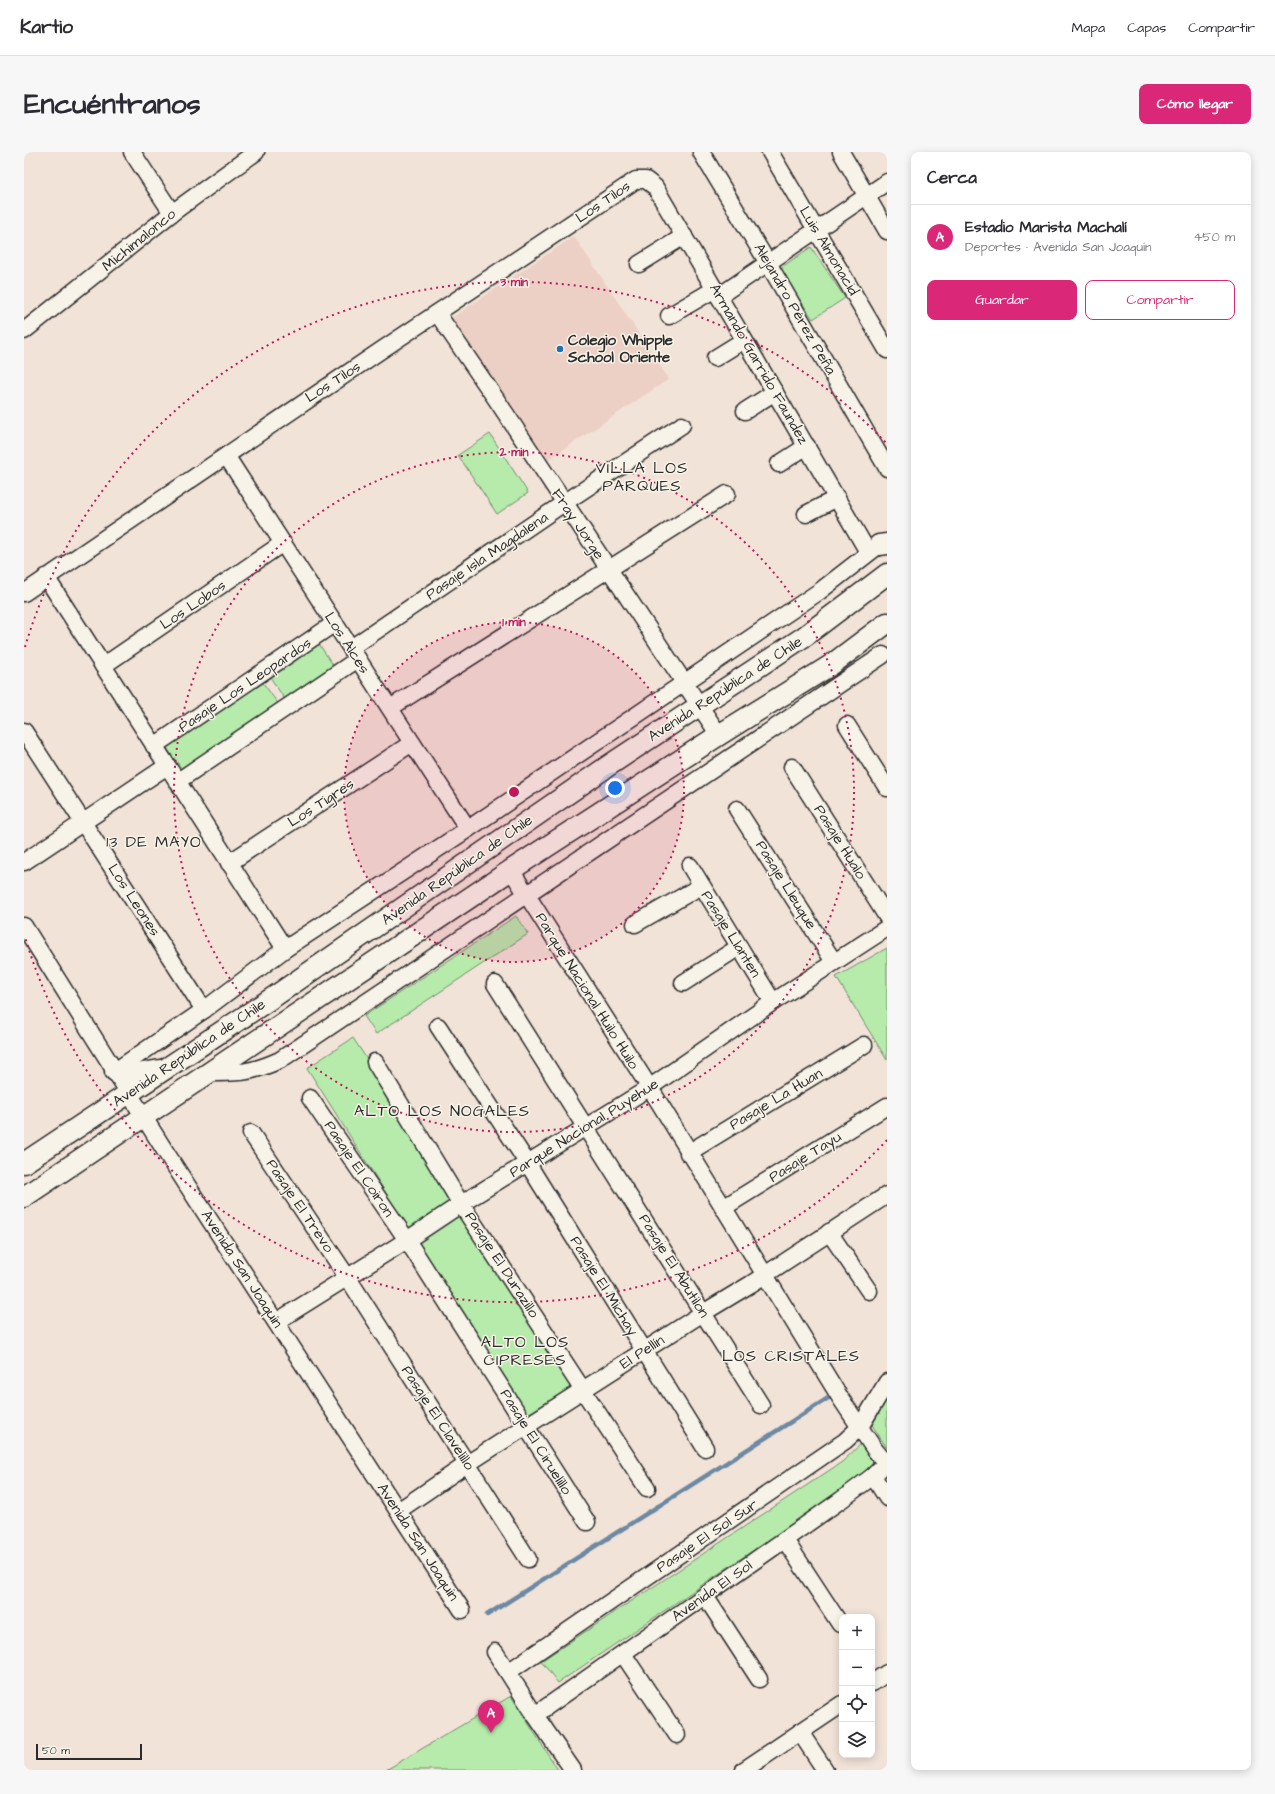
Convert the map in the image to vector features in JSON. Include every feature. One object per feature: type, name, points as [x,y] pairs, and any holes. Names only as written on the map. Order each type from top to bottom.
[{"type":"main road","name":"Avenida República de Chile","points":[[24,1163],[282,991],[608,766],[805,636],[887,574]]},
{"type":"main road","name":"Avenida República de Chile","points":[[24,1197],[511,870],[718,735],[832,665],[887,622]]},
{"type":"main road","points":[[115,1071],[137,1074],[157,1072],[166,1068]]},
{"type":"street","points":[[132,152],[172,213]]},
{"type":"street","name":"Michimalonco","points":[[24,331],[172,213],[256,152]]},
{"type":"street","name":"Alejandro Pérez Peña","points":[[701,152],[768,262],[887,468]]},
{"type":"street","name":"Luis Almonacid","points":[[770,152],[887,350]]},
{"type":"street","points":[[841,152],[887,231]]},
{"type":"street","name":"Los Tilos","points":[[24,593],[227,457],[297,406],[347,375],[636,180],[646,180]]},
{"type":"street","name":"Armando Garrido Faundez","points":[[646,180],[655,187],[837,498],[880,545]]},
{"type":"street","points":[[669,316],[717,292],[768,262],[887,182]]},
{"type":"street","points":[[639,264],[684,236]]},
{"type":"street","name":"Fray Jorge","points":[[437,313],[496,399],[718,735]]},
{"type":"street","points":[[715,358],[744,340]]},
{"type":"street","points":[[745,411],[775,392]]},
{"type":"street","name":"Pasaje Isla Magdalena","points":[[178,781],[564,503],[682,425]]},
{"type":"street","points":[[779,464],[807,446]]},
{"type":"street","name":"Los Alces","points":[[227,457],[468,829]]},
{"type":"street","points":[[390,708],[609,571],[727,494]]},
{"type":"street","points":[[806,514],[837,498]]},
{"type":"street","name":"Los Lobos","points":[[103,666],[283,543]]},
{"type":"street","name":"Avenida República de Chile","points":[[115,1071],[204,1010],[285,949],[468,829],[684,684],[820,590],[880,545]]},
{"type":"street","points":[[46,577],[285,949]]},
{"type":"street","name":"Pasaje Los Leopardos","points":[[154,746],[335,623]]},
{"type":"street","points":[[870,636],[885,658]]},
{"type":"street","name":"Avenida República de Chile","points":[[208,1073],[244,1073],[260,1069],[280,1060],[526,895],[885,658]]},
{"type":"street","points":[[846,725],[887,788]]},
{"type":"street","name":"Los Leones","points":[[24,731],[204,1010]]},
{"type":"street","name":"Los Tigres","points":[[229,863],[412,743]]},
{"type":"street","points":[[24,862],[167,766]]},
{"type":"street","name":"Pasaje Hualo","points":[[792,767],[887,917]]},
{"type":"street","name":"Pasaje Lleuque","points":[[737,809],[834,962]]},
{"type":"street","name":"Pasaje Llanten","points":[[690,866],[773,1002]]},
{"type":"street","name":"Parque Nacional Huilo Huilo","points":[[511,870],[649,1088],[841,1399],[875,1450],[887,1463]]},
{"type":"street","points":[[635,924],[701,886]]},
{"type":"street","name":"Avenida San Joaquín","points":[[24,926],[143,1116],[462,1610]]},
{"type":"street","name":"Parque Nacional Puyehue","points":[[276,1322],[348,1278],[461,1204],[649,1088],[773,1002],[887,928]]},
{"type":"street","points":[[683,983],[739,947]]},
{"type":"street","name":"Pasaje El Abutilon","points":[[495,984],[761,1405]]},
{"type":"street","name":"Pasaje El Michay","points":[[438,1026],[528,1164],[705,1448]]},
{"type":"street","name":"Pasaje La Huan","points":[[688,1153],[864,1045]]},
{"type":"street","name":"Pasaje El Durazillo","points":[[375,1062],[461,1204],[647,1488]]},
{"type":"street","name":"Pasaje El Coiron","points":[[310,1098],[407,1240]]},
{"type":"street","name":"Pasaje Tayu","points":[[723,1208],[887,1106]]},
{"type":"street","name":"Pasaje El Trevo","points":[[251,1134],[348,1278]]},
{"type":"street","name":"El Pellín","points":[[398,1511],[467,1464],[644,1350],[751,1284],[887,1195]]},
{"type":"street","points":[[829,1232],[869,1291]]},
{"type":"street","name":"Pasaje El Ciruelillo","points":[[407,1240],[587,1522]]},
{"type":"street","name":"Pasaje El Clavelillo","points":[[348,1278],[528,1559]]},
{"type":"street","name":"Pasaje El Sol Sur","points":[[508,1672],[830,1452],[860,1427],[887,1382]]},
{"type":"street","name":"Avenida El Sol","points":[[535,1715],[785,1540],[873,1476],[887,1463]]},
{"type":"street","points":[[873,1476],[887,1498]]},
{"type":"street","points":[[785,1540],[839,1622]]},
{"type":"street","points":[[705,1596],[759,1679]]},
{"type":"street","points":[[495,1652],[535,1715],[573,1770]]},
{"type":"street","points":[[623,1654],[677,1735]]},
{"type":"street","points":[[875,1681],[887,1673]]},
{"type":"street","points":[[744,1770],[839,1706]]},
{"type":"street","points":[[800,1732],[825,1770]]},
{"type":"shaded area","name":"Colegio Whipple School Oriente","points":[[574,236],[669,379],[545,462],[450,319]]},
{"type":"green space","points":[[811,247],[845,298],[813,319],[779,269]]},
{"type":"green space","points":[[490,434],[528,493],[497,514],[458,455]]},
{"type":"green space","points":[[317,641],[335,668],[286,701],[268,674]]},
{"type":"green space","points":[[261,680],[279,705],[184,772],[166,747]]},
{"type":"green space","points":[[516,916],[528,934],[376,1034],[364,1016]]},
{"type":"green space","points":[[887,948],[887,1060],[836,977]]},
{"type":"green space","points":[[353,1038],[579,1383],[526,1415],[307,1068]]},
{"type":"green space","points":[[887,1399],[887,1448],[872,1425]]},
{"type":"green space","points":[[864,1441],[877,1460],[855,1481],[558,1683],[541,1661],[842,1462]]},
{"type":"green space","points":[[511,1696],[558,1770],[386,1770]]},
{"type":"waterway","points":[[487,1615],[833,1395]]},
{"type":"place","name":"Colegio Whipple School Oriente","points":[[560,349]]},
{"type":"place","name":"Estadio Marista Machalí","points":[[491,1733]]},
{"type":"district","name":"VILLA LOS PARQUES","points":[[642,477]]},
{"type":"district","name":"13 DE MAYO","points":[[154,842]]},
{"type":"district","name":"ALTO LOS NOGALES","points":[[442,1111]]},
{"type":"district","name":"ALTO LOS CIPRESES","points":[[525,1351]]},
{"type":"district","name":"LOS CRISTALES","points":[[791,1356]]}]
